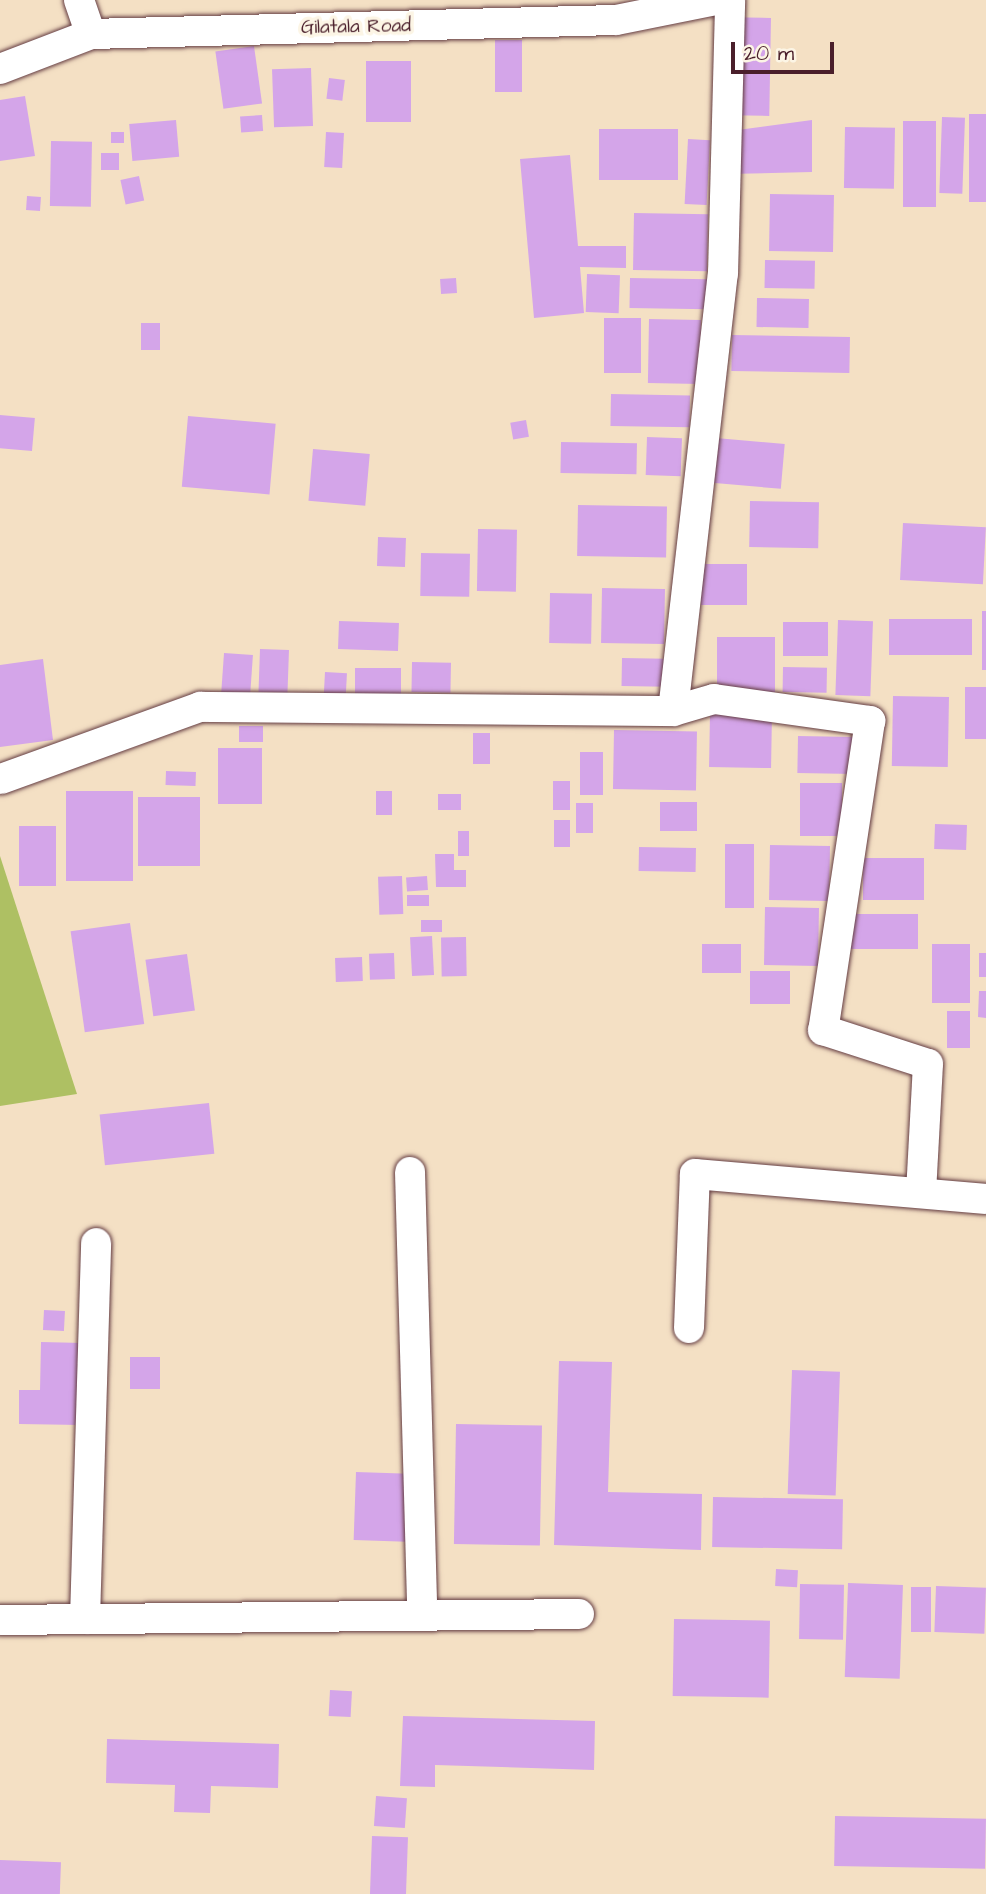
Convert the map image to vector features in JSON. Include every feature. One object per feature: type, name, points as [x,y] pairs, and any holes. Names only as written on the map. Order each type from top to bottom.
[{"type":"street","points":[[79,0],[91,34]]},
{"type":"street","name":"Gilatala Road","points":[[0,69],[91,34],[616,20],[716,0]]},
{"type":"street","points":[[673,711],[723,274],[730,0]]},
{"type":"street","points":[[1,779],[200,707],[673,711],[714,699],[870,721],[823,1030],[928,1064],[921,1193]]},
{"type":"street","points":[[410,1172],[422,1615]]},
{"type":"street","points":[[689,1328],[695,1174],[986,1199]]},
{"type":"street","points":[[85,1619],[96,1243]]},
{"type":"street","points":[[0,1620],[579,1614]]},
{"type":"green space","points":[[0,856],[77,1094],[0,1106]]},
{"type":"building","points":[[716,17],[771,18],[769,116],[714,115]]},
{"type":"building","points":[[495,40],[522,40],[522,92],[495,92]]},
{"type":"building","points":[[254,46],[262,103],[223,109],[215,51]]},
{"type":"building","points":[[366,61],[411,61],[411,122],[366,122]]},
{"type":"building","points":[[311,68],[313,126],[274,127],[272,69]]},
{"type":"building","points":[[329,78],[345,80],[342,101],[326,99]]},
{"type":"building","points":[[25,96],[35,156],[0,161],[0,100]]},
{"type":"building","points":[[969,114],[986,114],[986,202],[969,202]]},
{"type":"building","points":[[262,115],[263,131],[241,132],[240,117]]},
{"type":"building","points":[[942,117],[965,118],[962,194],[939,193]]},
{"type":"building","points":[[176,120],[179,157],[132,161],[129,124]]},
{"type":"building","points":[[812,120],[812,172],[728,174],[730,131]]},
{"type":"building","points":[[903,121],[936,121],[936,207],[903,207]]},
{"type":"building","points":[[845,127],[895,128],[894,189],[844,188]]},
{"type":"building","points":[[599,129],[678,129],[678,180],[599,180]]},
{"type":"building","points":[[111,132],[124,132],[124,143],[111,143]]},
{"type":"building","points":[[326,132],[344,133],[342,168],[324,167]]},
{"type":"building","points":[[688,139],[710,140],[707,205],[685,204]]},
{"type":"building","points":[[51,141],[92,142],[91,207],[50,206]]},
{"type":"building","points":[[101,153],[119,153],[119,170],[101,170]]},
{"type":"building","points":[[570,155],[578,246],[626,246],[626,268],[580,267],[584,313],[534,318],[520,159]]},
{"type":"building","points":[[139,176],[144,200],[126,204],[120,180]]},
{"type":"building","points":[[770,194],[834,195],[833,252],[769,251]]},
{"type":"building","points":[[27,196],[41,197],[40,211],[26,210]]},
{"type":"building","points":[[634,213],[708,214],[707,271],[633,270]]},
{"type":"building","points":[[765,260],[815,261],[815,289],[765,288]]},
{"type":"building","points":[[587,274],[620,275],[619,313],[586,312]]},
{"type":"building","points":[[456,278],[457,293],[441,294],[440,279]]},
{"type":"building","points":[[630,278],[708,279],[707,309],[629,308]]},
{"type":"building","points":[[757,298],[809,299],[808,328],[756,327]]},
{"type":"building","points":[[604,318],[641,318],[641,373],[604,373]]},
{"type":"building","points":[[649,319],[701,320],[700,384],[648,383]]},
{"type":"building","points":[[141,323],[160,323],[160,350],[141,350]]},
{"type":"building","points":[[732,335],[850,337],[849,373],[731,371]]},
{"type":"building","points":[[611,394],[690,395],[689,427],[610,426]]},
{"type":"building","points":[[0,415],[35,418],[32,451],[0,448]]},
{"type":"building","points":[[188,416],[276,424],[269,494],[182,487]]},
{"type":"building","points":[[526,420],[529,437],[513,440],[510,423]]},
{"type":"building","points":[[647,437],[682,438],[681,476],[646,475]]},
{"type":"building","points":[[716,438],[785,444],[781,489],[712,483]]},
{"type":"building","points":[[561,442],[637,443],[636,474],[560,473]]},
{"type":"building","points":[[313,449],[370,454],[365,506],[308,501]]},
{"type":"building","points":[[750,501],[819,502],[818,548],[749,547]]},
{"type":"building","points":[[578,505],[667,507],[666,558],[577,556]]},
{"type":"building","points":[[903,523],[986,527],[983,584],[900,580]]},
{"type":"building","points":[[478,529],[517,530],[516,592],[477,591]]},
{"type":"building","points":[[378,537],[406,538],[405,567],[377,566]]},
{"type":"building","points":[[421,553],[470,554],[469,597],[420,596]]},
{"type":"building","points":[[701,564],[747,564],[747,605],[701,605]]},
{"type":"building","points":[[602,588],[665,589],[664,644],[601,643]]},
{"type":"building","points":[[550,593],[592,594],[591,644],[549,643]]},
{"type":"building","points":[[982,611],[986,611],[986,670],[982,670]]},
{"type":"building","points":[[889,619],[972,619],[972,655],[889,655]]},
{"type":"building","points":[[838,620],[873,621],[870,696],[835,695]]},
{"type":"building","points":[[339,621],[399,623],[398,651],[338,649]]},
{"type":"building","points":[[783,622],[828,622],[828,656],[783,656]]},
{"type":"building","points":[[717,637],[775,637],[775,692],[717,692]]},
{"type":"building","points":[[260,649],[289,650],[287,693],[258,692]]},
{"type":"building","points":[[224,653],[253,655],[250,694],[221,692]]},
{"type":"building","points":[[622,658],[666,659],[666,687],[622,686]]},
{"type":"building","points":[[43,659],[53,740],[0,747],[0,665]]},
{"type":"building","points":[[412,662],[451,663],[450,693],[411,692]]},
{"type":"building","points":[[783,667],[827,668],[827,693],[783,692]]},
{"type":"building","points":[[355,668],[401,668],[401,696],[355,696]]},
{"type":"building","points":[[325,672],[347,673],[346,697],[324,696]]},
{"type":"building","points":[[965,687],[986,687],[986,739],[965,739]]},
{"type":"building","points":[[893,696],[949,697],[948,767],[892,766]]},
{"type":"building","points":[[710,713],[772,714],[771,768],[709,767]]},
{"type":"building","points":[[239,726],[263,726],[263,742],[239,742]]},
{"type":"building","points":[[614,730],[697,731],[696,790],[613,789]]},
{"type":"building","points":[[473,733],[490,733],[490,764],[473,764]]},
{"type":"building","points":[[798,736],[855,737],[854,774],[797,773]]},
{"type":"building","points":[[218,748],[262,748],[262,804],[218,804]]},
{"type":"building","points":[[580,752],[603,752],[603,795],[580,795]]},
{"type":"building","points":[[166,771],[196,772],[195,786],[166,785]]},
{"type":"building","points":[[553,781],[570,781],[570,810],[553,810]]},
{"type":"building","points":[[800,783],[842,783],[842,836],[800,836]]},
{"type":"building","points":[[66,791],[133,791],[133,881],[66,881]]},
{"type":"building","points":[[376,791],[392,791],[392,815],[376,815]]},
{"type":"building","points":[[438,794],[461,794],[461,810],[438,810]]},
{"type":"building","points":[[138,797],[200,797],[200,866],[138,866]]},
{"type":"building","points":[[660,802],[697,802],[697,831],[660,831]]},
{"type":"building","points":[[576,803],[593,803],[593,833],[576,833]]},
{"type":"building","points":[[554,820],[570,820],[570,847],[554,847]]},
{"type":"building","points":[[935,824],[967,825],[966,850],[934,849]]},
{"type":"building","points":[[19,826],[56,826],[56,886],[19,886]]},
{"type":"building","points":[[458,831],[469,831],[469,856],[458,856]]},
{"type":"building","points":[[725,844],[754,844],[754,908],[725,908]]},
{"type":"building","points":[[770,845],[830,846],[829,901],[769,900]]},
{"type":"building","points":[[639,847],[696,848],[696,872],[639,871]]},
{"type":"building","points":[[435,854],[454,854],[454,870],[466,870],[466,887],[436,887]]},
{"type":"building","points":[[863,858],[924,858],[924,900],[863,900]]},
{"type":"building","points":[[402,876],[403,914],[379,915],[378,877]]},
{"type":"building","points":[[427,876],[428,890],[407,891],[406,877]]},
{"type":"building","points":[[407,895],[429,895],[429,906],[407,906]]},
{"type":"building","points":[[765,907],[819,908],[818,966],[764,965]]},
{"type":"building","points":[[851,914],[918,914],[918,949],[851,949]]},
{"type":"building","points":[[421,920],[442,920],[442,932],[421,932]]},
{"type":"building","points":[[130,923],[144,1024],[85,1032],[71,931]]},
{"type":"building","points":[[432,936],[434,975],[412,976],[410,937]]},
{"type":"building","points":[[441,937],[466,937],[467,976],[442,976]]},
{"type":"building","points":[[702,944],[741,944],[741,973],[702,973]]},
{"type":"building","points":[[932,944],[970,944],[970,1003],[932,1003]]},
{"type":"building","points":[[394,953],[395,979],[370,980],[369,954]]},
{"type":"building","points":[[979,953],[986,953],[986,977],[979,977]]},
{"type":"building","points":[[187,954],[195,1010],[153,1016],[145,960]]},
{"type":"building","points":[[362,957],[363,981],[336,982],[335,958]]},
{"type":"building","points":[[750,971],[790,971],[790,1004],[750,1004]]},
{"type":"building","points":[[979,991],[986,991],[986,1018],[978,1017]]},
{"type":"building","points":[[947,1011],[970,1011],[970,1048],[947,1048]]},
{"type":"building","points":[[209,1103],[214,1154],[105,1165],[100,1114]]},
{"type":"building","points":[[44,1310],[65,1311],[64,1331],[43,1330]]},
{"type":"building","points":[[41,1342],[83,1343],[81,1425],[19,1424],[19,1390],[40,1390]]},
{"type":"building","points":[[130,1357],[160,1357],[160,1389],[130,1389]]},
{"type":"building","points":[[559,1361],[612,1362],[608,1492],[702,1494],[701,1550],[554,1545]]},
{"type":"building","points":[[792,1370],[840,1372],[836,1496],[788,1494]]},
{"type":"building","points":[[456,1424],[542,1426],[540,1545],[454,1544]]},
{"type":"building","points":[[356,1472],[409,1474],[407,1542],[354,1540]]},
{"type":"building","points":[[713,1497],[843,1499],[842,1549],[712,1547]]},
{"type":"building","points":[[776,1569],[798,1570],[797,1587],[775,1586]]},
{"type":"building","points":[[848,1583],[903,1585],[900,1679],[845,1677]]},
{"type":"building","points":[[800,1584],[844,1585],[843,1640],[799,1639]]},
{"type":"building","points":[[936,1586],[986,1588],[984,1634],[934,1632]]},
{"type":"building","points":[[911,1587],[931,1587],[931,1632],[911,1632]]},
{"type":"building","points":[[674,1619],[770,1621],[769,1698],[673,1696]]},
{"type":"building","points":[[330,1690],[352,1691],[351,1717],[329,1716]]},
{"type":"building","points":[[403,1716],[595,1721],[594,1770],[435,1765],[435,1787],[400,1786]]},
{"type":"building","points":[[107,1739],[279,1744],[278,1788],[211,1786],[210,1813],[174,1812],[175,1785],[106,1783]]},
{"type":"building","points":[[376,1796],[407,1798],[405,1828],[374,1826]]},
{"type":"building","points":[[835,1816],[986,1819],[985,1869],[834,1866]]},
{"type":"building","points":[[372,1836],[408,1837],[406,1894],[370,1894]]},
{"type":"building","points":[[0,1860],[61,1862],[60,1894],[0,1894]]}]
